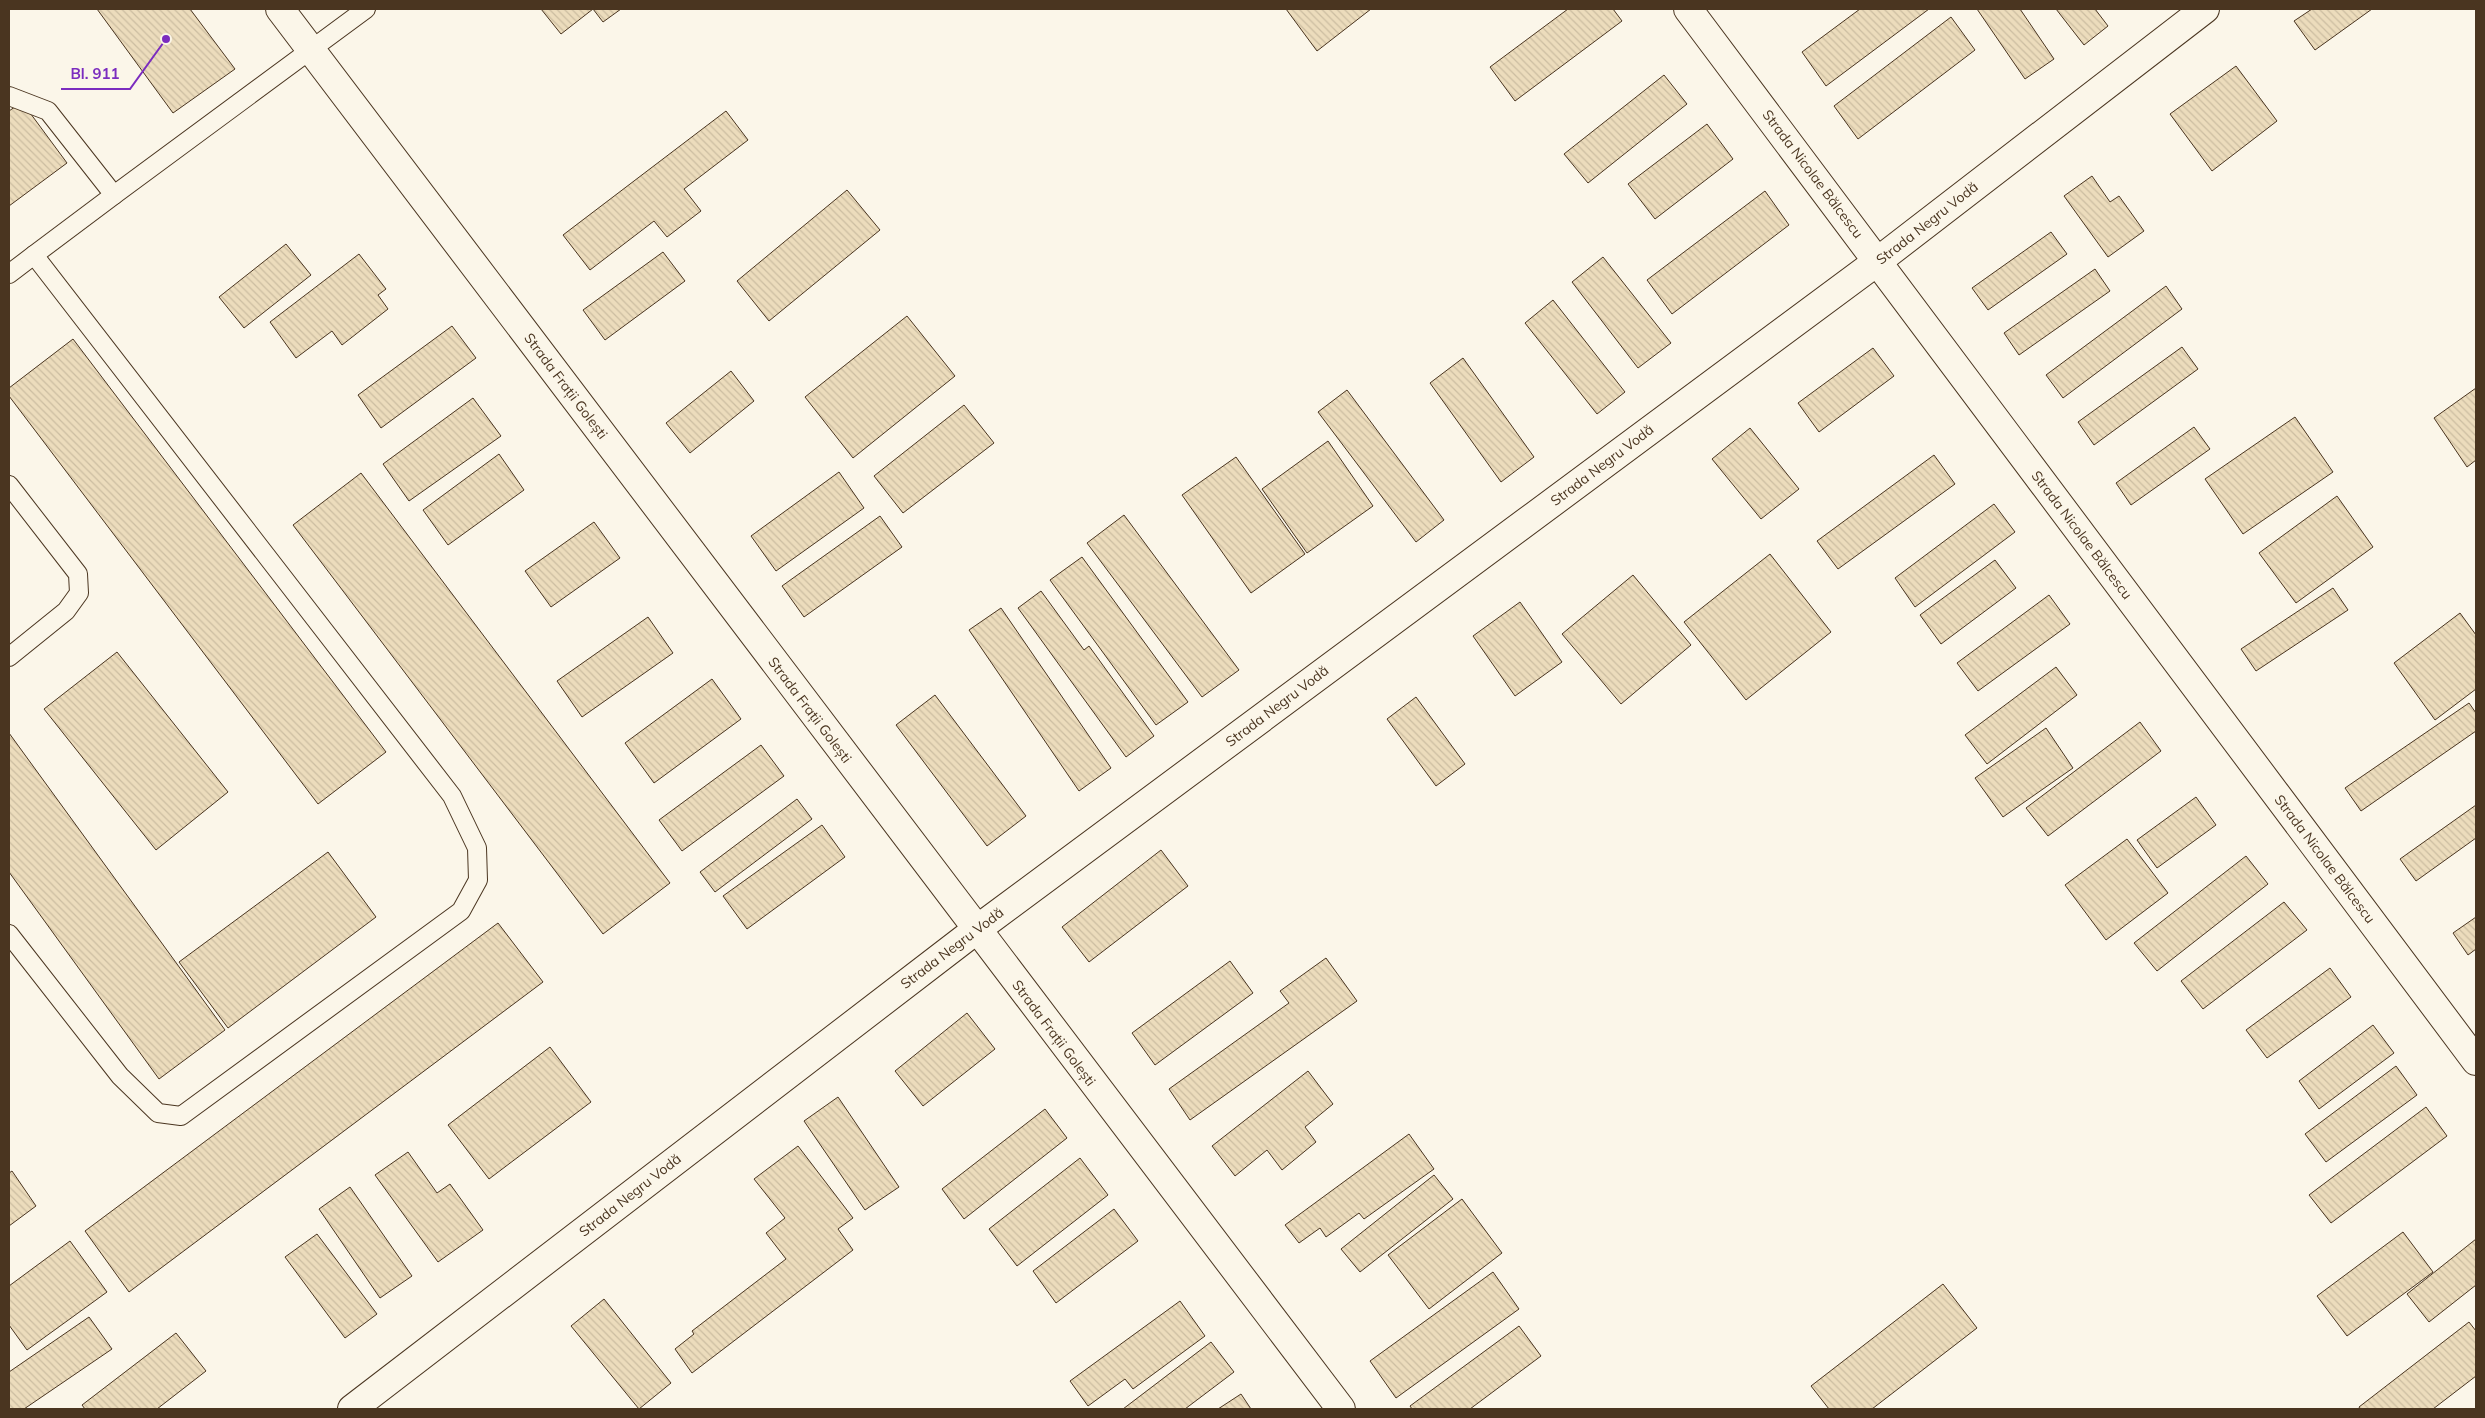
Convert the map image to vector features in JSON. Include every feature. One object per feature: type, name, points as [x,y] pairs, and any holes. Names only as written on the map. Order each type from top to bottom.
[{"type":"street","name":"Strada Frații Golești","points":[[280,9],[976,930],[1341,1409]]},
{"type":"street","name":"Strada Nicolae Bălcescu","points":[[1688,9],[2476,1061]]},
{"type":"street","name":"Strada Negru Vodă","points":[[352,1409],[976,930],[1878,261],[2205,9]]},
{"type":"lane","points":[[9,274],[366,9]]},
{"type":"lane","points":[[9,96],[48,111],[114,195]]},
{"type":"lane","points":[[9,934],[120,1076],[158,1113],[181,1116],[460,910],[478,880],[477,848],[452,796],[34,255]]},
{"type":"lane","points":[[9,485],[78,574],[79,594],[66,611],[9,657]]},
{"type":"building","points":[[97,9],[190,9],[235,69],[173,113]]},
{"type":"building","points":[[541,9],[593,9],[561,34]]},
{"type":"building","points":[[593,9],[621,9],[603,22]]},
{"type":"building","points":[[1286,9],[1371,9],[1317,51]]},
{"type":"building","points":[[1568,9],[1613,9],[1622,21],[1515,101],[1490,67]]},
{"type":"building","points":[[1860,9],[1929,9],[1826,86],[1802,52]]},
{"type":"building","points":[[1977,9],[2020,9],[2054,59],[2025,79]]},
{"type":"building","points":[[2056,9],[2095,9],[2108,26],[2084,45]]},
{"type":"building","points":[[2312,9],[2372,9],[2315,50],[2294,21]]},
{"type":"building","points":[[1951,17],[1975,50],[1858,139],[1834,106]]},
{"type":"building","points":[[2236,66],[2277,121],[2212,171],[2170,114]]},
{"type":"building","points":[[1664,75],[1687,104],[1588,183],[1564,154]]},
{"type":"building","points":[[22,102],[67,163],[9,206],[9,111]]},
{"type":"building","points":[[726,111],[748,140],[684,189],[701,211],[667,237],[654,221],[590,270],[563,235]]},
{"type":"building","points":[[1707,124],[1733,159],[1655,219],[1628,184]]},
{"type":"building","points":[[2092,176],[2110,202],[2119,196],[2144,231],[2108,257],[2064,196]]},
{"type":"building","points":[[847,190],[880,230],[769,321],[737,281]]},
{"type":"building","points":[[1765,191],[1789,225],[1672,314],[1647,280]]},
{"type":"building","points":[[2051,232],[2067,254],[1988,310],[1972,288]]},
{"type":"building","points":[[286,244],[311,275],[244,328],[219,297]]},
{"type":"building","points":[[663,252],[685,281],[605,340],[583,310]]},
{"type":"building","points":[[359,254],[386,289],[378,295],[388,309],[342,345],[332,331],[296,358],[270,322]]},
{"type":"building","points":[[1603,257],[1671,343],[1638,368],[1572,282]]},
{"type":"building","points":[[2095,269],[2110,291],[2019,355],[2004,333]]},
{"type":"building","points":[[2166,286],[2182,309],[2063,398],[2046,375]]},
{"type":"building","points":[[1553,300],[1625,392],[1597,414],[1525,323]]},
{"type":"building","points":[[907,316],[955,376],[853,458],[805,397]]},
{"type":"building","points":[[452,326],[476,358],[381,428],[358,395]]},
{"type":"building","points":[[73,339],[386,752],[318,804],[9,396],[9,388]]},
{"type":"building","points":[[2182,347],[2198,369],[2094,445],[2078,422]]},
{"type":"building","points":[[1873,348],[1894,376],[1819,432],[1798,403]]},
{"type":"building","points":[[1463,358],[1534,457],[1501,482],[1430,383]]},
{"type":"building","points":[[731,371],[754,401],[690,453],[666,423]]},
{"type":"building","points":[[2476,388],[2476,460],[2467,467],[2434,418]]},
{"type":"building","points":[[1347,390],[1444,520],[1416,542],[1318,412]]},
{"type":"building","points":[[473,398],[501,436],[409,501],[383,464]]},
{"type":"building","points":[[964,405],[994,443],[903,513],[874,476]]},
{"type":"building","points":[[2295,417],[2333,472],[2243,534],[2205,479]]},
{"type":"building","points":[[2194,427],[2210,449],[2131,505],[2116,483]]},
{"type":"building","points":[[1750,428],[1799,489],[1761,519],[1712,459]]},
{"type":"building","points":[[1328,441],[1373,506],[1307,553],[1262,489]]},
{"type":"building","points":[[499,454],[524,490],[448,545],[423,510]]},
{"type":"building","points":[[1934,455],[1955,484],[1838,569],[1817,541]]},
{"type":"building","points":[[1236,457],[1305,554],[1251,593],[1182,495]]},
{"type":"building","points":[[839,472],[864,508],[776,571],[751,536]]},
{"type":"building","points":[[361,473],[670,883],[603,934],[293,525]]},
{"type":"building","points":[[2337,496],[2373,547],[2296,603],[2259,553]]},
{"type":"building","points":[[1994,504],[2015,532],[1915,607],[1895,578]]},
{"type":"building","points":[[1124,515],[1239,670],[1202,697],[1087,543]]},
{"type":"building","points":[[880,516],[902,547],[804,617],[782,586]]},
{"type":"building","points":[[594,522],[620,558],[551,607],[525,571]]},
{"type":"building","points":[[1770,554],[1831,632],[1746,700],[1684,622]]},
{"type":"building","points":[[1082,557],[1188,702],[1156,725],[1050,580]]},
{"type":"building","points":[[1995,560],[2016,588],[1941,644],[1920,615]]},
{"type":"building","points":[[1633,575],[1691,645],[1621,704],[1562,634]]},
{"type":"building","points":[[2333,588],[2348,610],[2256,671],[2241,649]]},
{"type":"building","points":[[1041,591],[1084,650],[1089,646],[1154,736],[1126,757],[1018,608]]},
{"type":"building","points":[[2049,595],[2070,624],[1978,691],[1957,663]]},
{"type":"building","points":[[1520,602],[1562,662],[1515,696],[1473,636]]},
{"type":"building","points":[[1001,608],[1111,768],[1079,791],[969,630]]},
{"type":"building","points":[[2460,613],[2476,635],[2476,689],[2435,720],[2394,663]]},
{"type":"building","points":[[648,617],[673,653],[582,717],[557,681]]},
{"type":"building","points":[[117,652],[228,792],[156,850],[44,709]]},
{"type":"building","points":[[2056,667],[2077,695],[1987,764],[1965,735]]},
{"type":"building","points":[[712,679],[741,719],[654,783],[625,743]]},
{"type":"building","points":[[935,695],[1026,816],[987,846],[896,725]]},
{"type":"building","points":[[1416,697],[1465,764],[1436,786],[1387,719]]},
{"type":"building","points":[[2469,703],[2476,713],[2476,731],[2361,811],[2345,788]]},
{"type":"building","points":[[2140,722],[2161,751],[2048,836],[2026,808]]},
{"type":"building","points":[[2046,728],[2073,768],[2003,817],[1975,778]]},
{"type":"building","points":[[9,733],[225,1030],[159,1079],[9,872]]},
{"type":"building","points":[[761,745],[784,776],[682,851],[659,820]]},
{"type":"building","points":[[2196,797],[2216,825],[2157,868],[2137,840]]},
{"type":"building","points":[[797,799],[812,819],[715,892],[700,872]]},
{"type":"building","points":[[2476,805],[2476,838],[2416,881],[2400,859]]},
{"type":"building","points":[[822,825],[845,857],[747,929],[723,896]]},
{"type":"building","points":[[2127,839],[2168,893],[2106,940],[2065,885]]},
{"type":"building","points":[[1161,850],[1188,886],[1089,962],[1062,927]]},
{"type":"building","points":[[328,852],[376,917],[228,1028],[179,962]]},
{"type":"building","points":[[2246,856],[2268,884],[2157,971],[2134,943]]},
{"type":"building","points":[[2284,902],[2307,930],[2203,1009],[2181,981]]},
{"type":"building","points":[[2476,917],[2476,949],[2468,955],[2453,933]]},
{"type":"building","points":[[498,923],[543,982],[129,1292],[85,1231]]},
{"type":"building","points":[[1326,958],[1357,1001],[1190,1120],[1169,1089],[1289,1003],[1280,991]]},
{"type":"building","points":[[1230,961],[1253,993],[1155,1065],[1132,1033]]},
{"type":"building","points":[[2330,968],[2351,997],[2267,1058],[2246,1030]]},
{"type":"building","points":[[967,1013],[995,1049],[923,1106],[895,1071]]},
{"type":"building","points":[[2373,1025],[2394,1053],[2319,1109],[2299,1081]]},
{"type":"building","points":[[550,1047],[591,1102],[489,1179],[448,1125]]},
{"type":"building","points":[[2396,1066],[2417,1095],[2326,1162],[2305,1134]]},
{"type":"building","points":[[1308,1071],[1333,1104],[1305,1127],[1316,1142],[1282,1170],[1267,1150],[1235,1176],[1212,1146]]},
{"type":"building","points":[[838,1097],[899,1187],[865,1210],[804,1121]]},
{"type":"building","points":[[2426,1107],[2447,1136],[2331,1223],[2309,1195]]},
{"type":"building","points":[[1045,1109],[1067,1138],[964,1219],[942,1189]]},
{"type":"building","points":[[1409,1134],[1434,1169],[1364,1219],[1359,1213],[1326,1237],[1320,1228],[1299,1243],[1285,1225]]},
{"type":"building","points":[[798,1146],[853,1218],[838,1229],[853,1250],[692,1373],[675,1349],[694,1334],[692,1331],[786,1259],[766,1233],[785,1218],[754,1179]]},
{"type":"building","points":[[408,1152],[437,1193],[450,1184],[483,1230],[438,1262],[375,1175]]},
{"type":"building","points":[[1080,1158],[1108,1195],[1017,1266],[989,1229]]},
{"type":"building","points":[[12,1171],[36,1206],[9,1226],[9,1173]]},
{"type":"building","points":[[1434,1175],[1453,1199],[1360,1272],[1341,1249]]},
{"type":"building","points":[[350,1187],[412,1276],[380,1298],[319,1209]]},
{"type":"building","points":[[1462,1199],[1502,1253],[1429,1309],[1388,1255]]},
{"type":"building","points":[[1114,1209],[1138,1241],[1056,1303],[1033,1271]]},
{"type":"building","points":[[2403,1232],[2433,1272],[2347,1336],[2317,1296]]},
{"type":"building","points":[[317,1234],[377,1314],[345,1338],[285,1257]]},
{"type":"building","points":[[2476,1239],[2476,1285],[2429,1322],[2407,1294]]},
{"type":"building","points":[[70,1241],[107,1292],[27,1350],[9,1325],[9,1286]]},
{"type":"building","points":[[1493,1272],[1519,1309],[1396,1398],[1370,1361]]},
{"type":"building","points":[[1943,1284],[1977,1328],[1872,1409],[1829,1409],[1811,1386]]},
{"type":"building","points":[[604,1299],[671,1383],[639,1409],[571,1326]]},
{"type":"building","points":[[1180,1301],[1205,1336],[1133,1389],[1125,1379],[1088,1406],[1070,1381]]},
{"type":"building","points":[[89,1317],[112,1349],[24,1409],[9,1409],[9,1372]]},
{"type":"building","points":[[2469,1322],[2476,1331],[2476,1376],[2433,1409],[2360,1409],[2359,1407]]},
{"type":"building","points":[[1519,1326],[1541,1356],[1470,1409],[1412,1409],[1410,1406]]},
{"type":"building","points":[[176,1333],[206,1371],[157,1409],[85,1409],[82,1405]]},
{"type":"building","points":[[1211,1342],[1234,1372],[1185,1409],[1123,1409]]},
{"type":"building","points":[[1241,1394],[1251,1409],[1218,1409]]},
{"type":"place","name":"Bl. 911","points":[[166,39]]}]
